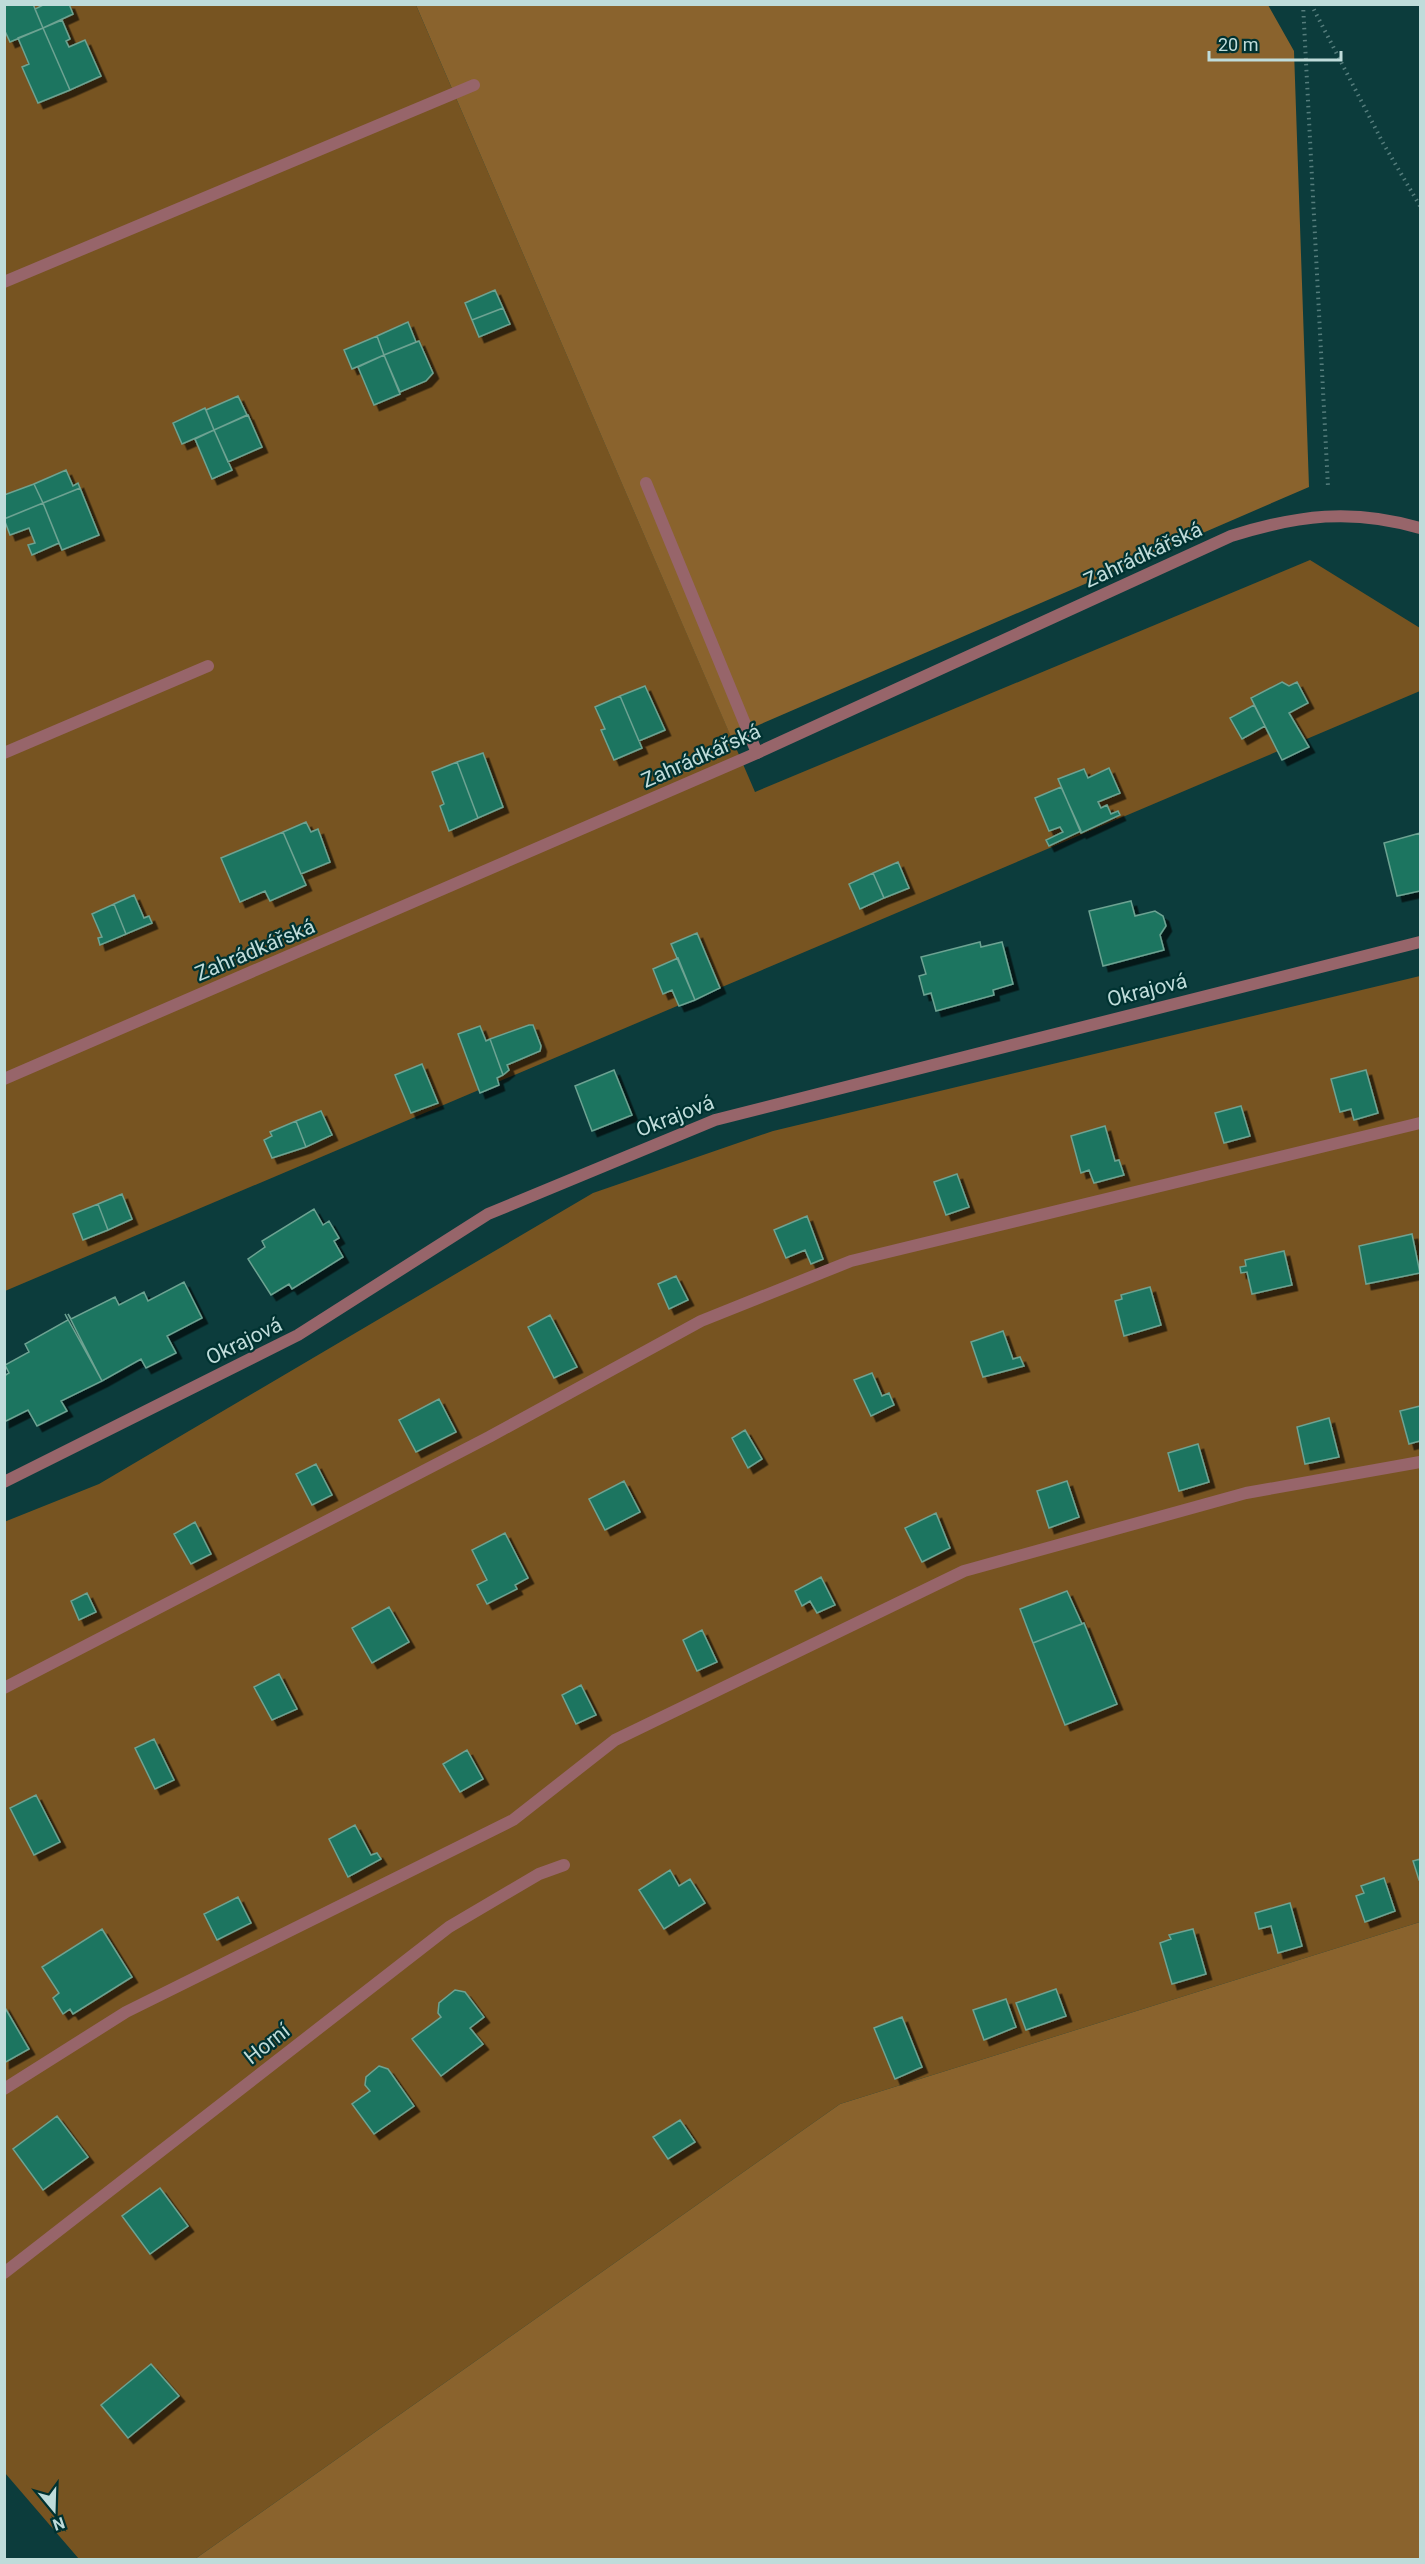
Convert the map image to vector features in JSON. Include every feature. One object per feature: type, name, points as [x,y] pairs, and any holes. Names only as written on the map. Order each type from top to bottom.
[{"type":"street","points":[[4,282],[474,85]]},
{"type":"street","points":[[646,483],[758,753]]},
{"type":"street","name":"Zahrádkářská","points":[[4,1079],[758,753],[1231,536],[1296,519],[1330,515],[1365,515],[1420,528]]},
{"type":"street","points":[[4,753],[208,666]]},
{"type":"street","name":"Okrajová","points":[[4,1482],[298,1335],[488,1214],[715,1119],[1420,942]]},
{"type":"street","points":[[4,1688],[478,1442],[701,1321],[851,1262],[1420,1123]]},
{"type":"street","points":[[4,2089],[126,2012],[513,1820],[615,1740],[964,1571],[1246,1493],[1420,1462]]},
{"type":"street","name":"Horní","points":[[4,2273],[449,1927],[539,1874],[564,1865]]},
{"type":"path","points":[[1303,4],[1330,515]]},
{"type":"path","points":[[1311,4],[1383,143],[1420,206]]},
{"type":"shaded area","points":[[5,5],[416,5],[755,792],[1310,560],[1420,628],[1420,691],[5,1291]]},
{"type":"shaded area","points":[[416,5],[1268,5],[1294,51],[1309,487],[731,737]]},
{"type":"shaded area","points":[[1420,976],[1420,1922],[840,2104],[195,2559],[79,2559],[5,2473],[4,1522],[99,1484],[593,1193],[773,1131]]},
{"type":"shaded area","points":[[1420,1922],[1420,2559],[195,2559],[840,2104]]},
{"type":"building","points":[[4,4],[33,4],[43,28],[10,42],[4,29]]},
{"type":"building","points":[[45,4],[69,4],[73,14],[43,28],[35,9]]},
{"type":"building","points":[[62,20],[70,39],[66,41],[69,47],[85,40],[101,76],[70,90],[43,28]]},
{"type":"building","points":[[43,28],[70,90],[38,103],[22,67],[29,64],[18,38]]},
{"type":"building","points":[[495,290],[503,308],[472,320],[465,303]]},
{"type":"building","points":[[503,308],[510,324],[479,337],[472,320]]},
{"type":"building","points":[[408,322],[416,342],[384,355],[377,336]]},
{"type":"building","points":[[377,336],[384,355],[352,369],[344,350]]},
{"type":"building","points":[[419,341],[433,373],[426,381],[400,392],[384,355]]},
{"type":"building","points":[[384,355],[400,394],[374,405],[358,367]]},
{"type":"building","points":[[238,396],[247,415],[214,430],[206,410]]},
{"type":"building","points":[[205,408],[214,430],[182,444],[173,423]]},
{"type":"building","points":[[248,415],[262,447],[228,462],[214,430]]},
{"type":"building","points":[[214,430],[232,470],[212,479],[195,439]]},
{"type":"building","points":[[66,470],[73,486],[78,483],[80,488],[43,503],[34,484]]},
{"type":"building","points":[[34,484],[43,503],[4,519],[4,495]]},
{"type":"building","points":[[80,488],[99,535],[62,550],[43,503]]},
{"type":"building","points":[[43,503],[59,543],[32,555],[28,545],[35,543],[29,528],[10,535],[4,519]]},
{"type":"building","points":[[1282,682],[1289,686],[1297,682],[1308,703],[1289,713],[1309,747],[1282,760],[1251,698]]},
{"type":"building","points":[[645,686],[665,730],[639,741],[620,696]]},
{"type":"building","points":[[620,696],[642,748],[614,760],[601,730],[605,729],[595,707]]},
{"type":"building","points":[[1254,705],[1265,726],[1242,739],[1230,718]]},
{"type":"building","points":[[483,753],[503,807],[478,818],[457,762]]},
{"type":"building","points":[[457,762],[478,818],[449,831],[440,806],[444,804],[432,772]]},
{"type":"building","points":[[1109,768],[1120,793],[1098,802],[1101,808],[1107,805],[1111,814],[1118,811],[1120,815],[1081,833],[1058,779],[1084,769],[1088,778]]},
{"type":"building","points":[[1061,787],[1081,831],[1049,846],[1046,840],[1063,832],[1060,827],[1049,831],[1035,798]]},
{"type":"building","points":[[306,822],[311,832],[318,829],[330,862],[301,874],[283,832]]},
{"type":"building","points":[[283,832],[306,885],[270,901],[265,891],[240,902],[221,858]]},
{"type":"building","points":[[1420,833],[1420,891],[1397,896],[1384,843]]},
{"type":"building","points":[[898,862],[909,888],[884,898],[873,873]]},
{"type":"building","points":[[873,873],[884,898],[860,909],[849,884]]},
{"type":"building","points":[[134,895],[144,918],[149,916],[152,923],[126,934],[114,904]]},
{"type":"building","points":[[1131,901],[1135,916],[1155,911],[1163,916],[1166,926],[1160,935],[1164,950],[1103,966],[1089,911]]},
{"type":"building","points":[[114,904],[126,934],[100,945],[98,938],[102,937],[92,914]]},
{"type":"building","points":[[697,933],[720,988],[695,1000],[671,944]]},
{"type":"building","points":[[980,942],[981,947],[1002,942],[1013,984],[993,990],[994,995],[936,1011],[931,993],[924,995],[919,976],[926,974],[921,957]]},
{"type":"building","points":[[678,958],[695,1000],[679,1006],[672,990],[663,994],[653,969]]},
{"type":"building","points":[[533,1025],[541,1046],[540,1051],[507,1065],[509,1070],[503,1075],[490,1039]]},
{"type":"building","points":[[480,1026],[486,1041],[490,1039],[503,1075],[497,1078],[499,1085],[480,1093],[458,1034]]},
{"type":"building","points":[[422,1064],[438,1103],[411,1113],[395,1075]]},
{"type":"building","points":[[614,1070],[632,1115],[592,1131],[575,1086]]},
{"type":"building","points":[[1366,1070],[1378,1113],[1354,1120],[1351,1109],[1340,1112],[1331,1079]]},
{"type":"building","points":[[1241,1106],[1250,1136],[1224,1143],[1215,1113]]},
{"type":"building","points":[[321,1111],[332,1135],[306,1147],[296,1121]]},
{"type":"building","points":[[296,1121],[306,1147],[272,1158],[264,1140],[272,1136],[270,1132]]},
{"type":"building","points":[[1105,1126],[1115,1161],[1119,1160],[1124,1175],[1094,1183],[1089,1170],[1081,1173],[1071,1136]]},
{"type":"building","points":[[957,1174],[969,1207],[946,1215],[934,1182]]},
{"type":"building","points":[[122,1194],[132,1219],[108,1230],[98,1204]]},
{"type":"building","points":[[98,1204],[108,1230],[83,1240],[73,1214]]},
{"type":"building","points":[[314,1209],[323,1225],[329,1221],[339,1238],[334,1241],[343,1257],[292,1289],[289,1284],[271,1295],[248,1259],[265,1247],[262,1241]]},
{"type":"building","points":[[807,1216],[823,1259],[811,1264],[805,1250],[786,1258],[774,1230]]},
{"type":"building","points":[[1412,1234],[1420,1273],[1366,1284],[1359,1246]]},
{"type":"building","points":[[1284,1251],[1292,1285],[1252,1294],[1247,1272],[1241,1273],[1240,1267],[1246,1266],[1245,1260]]},
{"type":"building","points":[[676,1276],[688,1300],[669,1309],[658,1284]]},
{"type":"building","points":[[184,1282],[202,1318],[167,1336],[176,1353],[146,1368],[141,1359],[102,1381],[68,1314],[71,1319],[115,1297],[119,1305],[144,1292],[148,1301]]},
{"type":"building","points":[[1150,1287],[1161,1325],[1124,1336],[1115,1301],[1122,1299],[1121,1295]]},
{"type":"building","points":[[65,1314],[102,1381],[61,1401],[67,1411],[37,1426],[28,1410],[4,1422],[4,1376],[9,1373],[5,1365],[29,1352],[25,1344],[68,1320]]},
{"type":"building","points":[[550,1315],[577,1367],[554,1378],[528,1327]]},
{"type":"building","points":[[1003,1331],[1013,1359],[1020,1357],[1024,1366],[983,1377],[971,1342]]},
{"type":"building","points":[[872,1373],[882,1396],[889,1393],[894,1405],[871,1416],[854,1380]]},
{"type":"building","points":[[439,1399],[456,1432],[416,1452],[399,1420]]},
{"type":"building","points":[[1420,1406],[1420,1441],[1409,1444],[1400,1411]]},
{"type":"building","points":[[1329,1418],[1339,1457],[1305,1464],[1297,1427]]},
{"type":"building","points":[[745,1430],[762,1459],[748,1468],[732,1438]]},
{"type":"building","points":[[1198,1444],[1209,1482],[1179,1491],[1168,1453]]},
{"type":"building","points":[[316,1464],[332,1495],[312,1505],[296,1474]]},
{"type":"building","points":[[624,1481],[640,1512],[605,1530],[589,1499]]},
{"type":"building","points":[[1067,1481],[1079,1517],[1049,1528],[1037,1491]]},
{"type":"building","points":[[936,1513],[950,1548],[922,1562],[905,1528]]},
{"type":"building","points":[[195,1522],[211,1554],[191,1564],[174,1534]]},
{"type":"building","points":[[505,1533],[528,1578],[515,1585],[517,1589],[487,1604],[477,1585],[487,1580],[472,1550]]},
{"type":"building","points":[[821,1577],[835,1605],[817,1613],[810,1601],[802,1606],[795,1591]]},
{"type":"building","points":[[1067,1591],[1082,1624],[1033,1643],[1020,1609]]},
{"type":"building","points":[[87,1593],[96,1612],[79,1620],[71,1601]]},
{"type":"building","points":[[389,1607],[409,1642],[372,1663],[352,1628]]},
{"type":"building","points":[[1084,1623],[1117,1704],[1065,1725],[1033,1643]]},
{"type":"building","points":[[702,1630],[717,1662],[697,1671],[683,1640]]},
{"type":"building","points":[[279,1674],[297,1709],[272,1720],[254,1687]]},
{"type":"building","points":[[581,1685],[596,1715],[576,1724],[562,1695]]},
{"type":"building","points":[[154,1739],[174,1780],[155,1789],[135,1748]]},
{"type":"building","points":[[467,1750],[483,1779],[460,1792],[443,1764]]},
{"type":"building","points":[[36,1795],[60,1842],[34,1855],[10,1808]]},
{"type":"building","points":[[355,1825],[371,1855],[377,1853],[381,1859],[348,1877],[329,1839]]},
{"type":"building","points":[[1420,1859],[1420,1880],[1419,1880],[1413,1861]]},
{"type":"building","points":[[670,1870],[679,1886],[690,1879],[705,1903],[664,1929],[639,1890]]},
{"type":"building","points":[[1384,1878],[1395,1911],[1365,1922],[1356,1896],[1364,1893],[1361,1886]]},
{"type":"building","points":[[238,1897],[251,1923],[217,1940],[204,1914]]},
{"type":"building","points":[[1290,1903],[1302,1946],[1278,1953],[1271,1926],[1259,1929],[1255,1913]]},
{"type":"building","points":[[102,1929],[132,1977],[73,2014],[70,2009],[63,2014],[53,1998],[59,1993],[42,1967]]},
{"type":"building","points":[[1193,1929],[1206,1974],[1172,1984],[1160,1943],[1171,1939],[1169,1935]]},
{"type":"building","points":[[1056,1989],[1066,2016],[1026,2030],[1016,2003]]},
{"type":"building","points":[[455,1990],[465,1992],[484,2017],[470,2028],[483,2044],[441,2076],[412,2039],[441,2017],[438,2013],[439,2003]]},
{"type":"building","points":[[1006,1999],[1016,2027],[984,2040],[973,2010]]},
{"type":"building","points":[[4,2006],[29,2049],[4,2063]]},
{"type":"building","points":[[902,2017],[922,2067],[895,2079],[874,2028]]},
{"type":"building","points":[[379,2066],[388,2069],[414,2106],[374,2134],[352,2104],[370,2091],[365,2085],[366,2077]]},
{"type":"building","points":[[57,2116],[88,2157],[43,2190],[13,2149]]},
{"type":"building","points":[[680,2120],[695,2142],[668,2159],[653,2137]]},
{"type":"building","points":[[160,2188],[188,2226],[150,2254],[122,2216]]},
{"type":"building","points":[[151,2364],[179,2396],[128,2438],[101,2405]]}]
